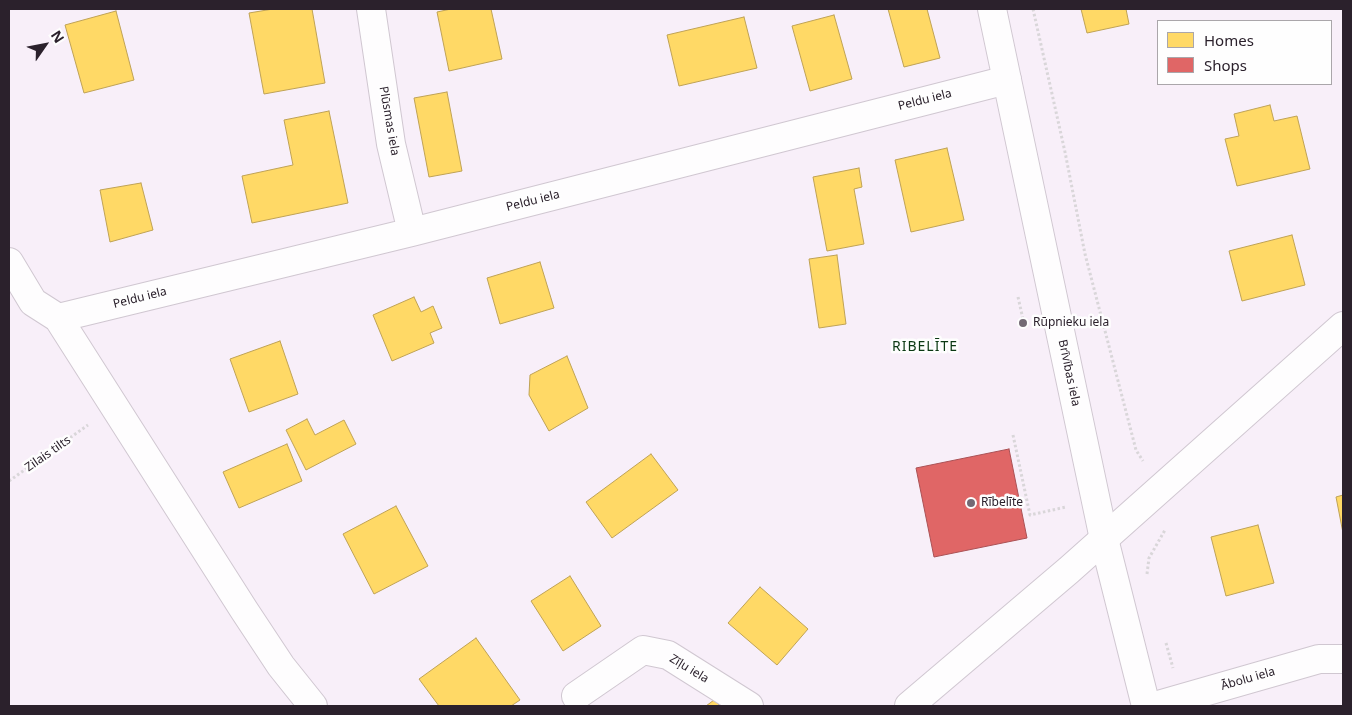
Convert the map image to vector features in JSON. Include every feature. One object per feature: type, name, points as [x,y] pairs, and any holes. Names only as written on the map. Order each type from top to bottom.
[{"type":"street","name":"Plūsmas iela","points":[[371,9],[391,144],[412,232]]},
{"type":"street","name":"Brīvības iela","points":[[992,9],[1104,539],[1146,706]]},
{"type":"street","name":"Peldu iela","points":[[58,318],[412,232],[1007,80]]},
{"type":"street","points":[[9,262],[33,302],[58,318],[244,610],[281,666],[312,706]]},
{"type":"street","points":[[909,706],[1104,539],[1343,326]]},
{"type":"street","name":"Zīļu iela","points":[[576,696],[644,650],[668,655],[750,706]]},
{"type":"street","name":"Ābolu iela","points":[[1155,706],[1319,659],[1343,659]]},
{"type":"path","points":[[1033,9],[1065,152],[1085,254],[1136,450],[1160,488],[1166,528],[1149,558],[1147,576]]},
{"type":"path","name":"Zilais tilts","points":[[9,481],[88,426]]},
{"type":"path","points":[[1013,435],[1030,515],[1074,506]]},
{"type":"path","points":[[1165,642],[1181,699]]},
{"type":"building: Homes","points":[[273,9],[312,9],[325,83],[264,94],[249,13]]},
{"type":"building: Homes","points":[[451,9],[491,9],[502,59],[449,71],[437,12]]},
{"type":"building: Homes","points":[[888,9],[927,9],[940,58],[904,67]]},
{"type":"building: Homes","points":[[1081,9],[1126,9],[1129,24],[1087,33]]},
{"type":"building: Homes","points":[[116,11],[134,80],[84,93],[65,25]]},
{"type":"building: Homes","points":[[834,15],[852,79],[810,91],[792,26]]},
{"type":"building: Homes","points":[[744,17],[757,68],[679,86],[667,35]]},
{"type":"building: Homes","points":[[447,92],[462,171],[429,177],[414,98]]},
{"type":"building: Homes","points":[[1270,105],[1274,121],[1297,116],[1310,169],[1237,186],[1225,139],[1239,136],[1234,114]]},
{"type":"building: Homes","points":[[329,111],[348,203],[252,223],[242,176],[293,165],[284,120]]},
{"type":"building: Homes","points":[[947,148],[964,220],[911,232],[895,160]]},
{"type":"building: Homes","points":[[859,168],[862,187],[854,189],[864,244],[827,251],[813,177]]},
{"type":"building: Homes","points":[[141,183],[153,230],[110,242],[100,190]]},
{"type":"building: Homes","points":[[1292,235],[1305,285],[1242,301],[1229,251]]},
{"type":"building: Homes","points":[[837,255],[846,324],[819,328],[809,259]]},
{"type":"building: Homes","points":[[540,262],[554,308],[500,324],[487,278]]},
{"type":"building: Homes","points":[[414,297],[421,312],[433,306],[442,328],[430,333],[434,343],[392,361],[373,315]]},
{"type":"building: Homes","points":[[280,341],[298,394],[249,412],[230,359]]},
{"type":"building: Homes","points":[[567,356],[588,408],[549,431],[529,395],[530,375]]},
{"type":"building: Homes","points":[[307,419],[315,435],[344,420],[356,444],[306,470],[286,430]]},
{"type":"building: Homes","points":[[287,444],[302,481],[239,508],[223,472]]},
{"type":"building: Homes","points":[[651,454],[678,490],[612,538],[586,502]]},
{"type":"building: Homes","points":[[1343,495],[1343,533],[1336,497]]},
{"type":"building: Homes","points":[[396,506],[428,566],[374,594],[343,534]]},
{"type":"building: Homes","points":[[1258,525],[1274,583],[1226,596],[1211,537]]},
{"type":"building: Homes","points":[[570,576],[601,626],[563,651],[531,601]]},
{"type":"building: Homes","points":[[760,587],[808,629],[777,665],[728,623]]},
{"type":"building: Homes","points":[[476,638],[520,700],[511,706],[439,706],[419,679]]},
{"type":"building: Homes","points":[[714,700],[720,706],[706,706]]},
{"type":"building: Shops","name":"Rībelīte","points":[[1009,449],[1027,538],[934,557],[916,468]]},
{"type":"place","name":"Rūpnieku iela","points":[[1023,323]]},
{"type":"place","name":"Rībelīte","points":[[971,503]]},
{"type":"district","name":"RIBELĪTE","points":[[925,347]]}]
